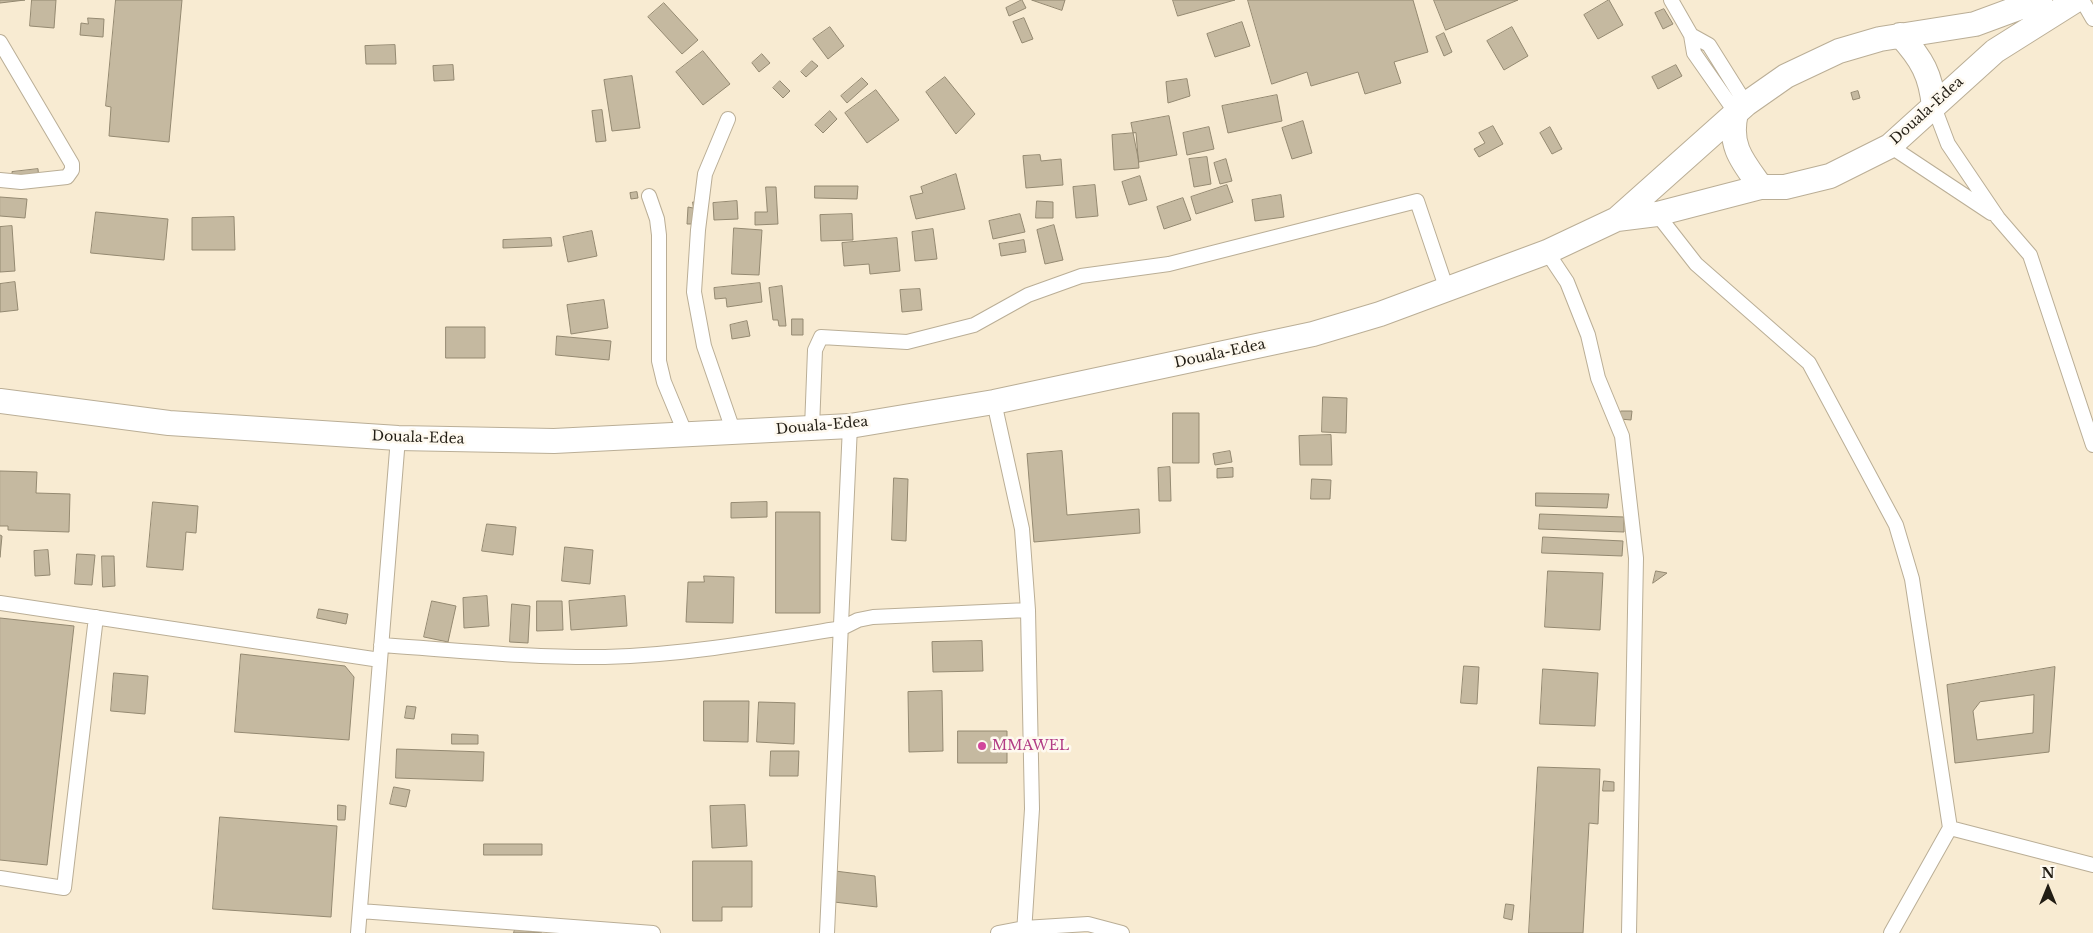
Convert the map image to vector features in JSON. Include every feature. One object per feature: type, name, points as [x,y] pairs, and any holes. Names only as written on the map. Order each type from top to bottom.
[{"type":"highway","name":"Douala-Edea","points":[[0,401],[169,422],[398,438],[554,441],[850,426],[994,402],[1313,334],[1380,314],[1547,252],[1617,219],[1741,109],[1786,76],[1839,50],[1880,38],[1975,24],[2040,0]]},
{"type":"highway","name":"Douala-Edea","points":[[1617,219],[1657,214],[1761,187],[1785,187],[1830,176],[1890,146],[1995,50],[2076,0]]},
{"type":"highway","points":[[1900,35],[1914,50],[1925,68],[1932,85],[1934,107]]},
{"type":"highway","points":[[1741,109],[1732,128],[1734,143],[1740,158],[1761,187]]},
{"type":"street","points":[[1671,0],[1691,35],[1694,53],[1741,109]]},
{"type":"street","points":[[2082,0],[2093,19]]},
{"type":"street","points":[[0,42],[72,164],[72,170],[67,177],[21,182],[0,180]]},
{"type":"street","points":[[1934,107],[1948,144],[1998,218],[2030,255],[2093,445]]},
{"type":"street","points":[[728,120],[706,174],[698,230],[694,292],[704,346],[734,433]]},
{"type":"street","points":[[1890,146],[1998,218]]},
{"type":"street","points":[[649,196],[657,219],[659,235],[658,361],[664,382],[686,435]]},
{"type":"street","points":[[812,428],[814,350],[821,337],[907,342],[974,325],[1028,295],[1081,276],[1169,264],[1417,201],[1447,290]]},
{"type":"street","points":[[1657,214],[1696,264],[1809,363],[1896,525],[1912,579],[1950,828],[1891,933]]},
{"type":"street","points":[[1547,252],[1567,282],[1588,335],[1598,378],[1622,436],[1636,558],[1629,933]]},
{"type":"street","points":[[994,402],[1022,529],[1028,610],[1032,809],[1024,930]]},
{"type":"street","points":[[827,933],[850,426]]},
{"type":"street","points":[[358,933],[398,438]]},
{"type":"street","points":[[0,603],[380,660]]},
{"type":"street","points":[[382,645],[528,655],[605,657],[677,653],[734,646],[842,628],[858,620],[873,617],[1028,610]]},
{"type":"street","points":[[0,878],[64,888],[96,617]]},
{"type":"street","points":[[1950,828],[2093,865]]},
{"type":"street","points":[[360,912],[653,933]]},
{"type":"street","points":[[998,933],[1088,924],[1122,933]]},
{"type":"building","points":[[0,0],[25,0],[0,3]]},
{"type":"building","points":[[32,0],[56,0],[54,28],[30,26]]},
{"type":"building","points":[[116,0],[182,0],[169,142],[109,136],[111,107],[106,106]]},
{"type":"building","points":[[1022,0],[1026,8],[1009,16],[1006,8]]},
{"type":"building","points":[[1032,0],[1065,0],[1062,10]]},
{"type":"building","points":[[1173,0],[1235,0],[1178,16]]},
{"type":"building","points":[[1248,0],[1413,0],[1428,52],[1394,62],[1401,83],[1365,94],[1358,72],[1311,86],[1307,72],[1272,84]]},
{"type":"building","points":[[1434,0],[1518,0],[1446,30]]},
{"type":"building","points":[[1609,0],[1623,25],[1598,39],[1584,15]]},
{"type":"building","points":[[664,3],[698,40],[682,54],[648,17]]},
{"type":"building","points":[[1664,9],[1673,24],[1663,29],[1655,13]]},
{"type":"building","points":[[88,18],[104,19],[103,37],[80,35],[81,23],[88,24]]},
{"type":"building","points":[[1024,18],[1033,39],[1022,43],[1013,22]]},
{"type":"building","points":[[1242,22],[1250,46],[1215,57],[1207,34]]},
{"type":"building","points":[[830,27],[844,46],[828,59],[813,39]]},
{"type":"building","points":[[1512,27],[1528,56],[1504,70],[1487,41]]},
{"type":"building","points":[[1444,33],[1452,52],[1444,56],[1436,37]]},
{"type":"building","points":[[395,45],[396,64],[366,64],[365,46]]},
{"type":"building","points":[[703,51],[730,84],[703,105],[676,72]]},
{"type":"building","points":[[762,54],[770,63],[759,72],[752,63]]},
{"type":"building","points":[[812,61],[818,66],[806,77],[801,72]]},
{"type":"building","points":[[453,65],[454,80],[434,81],[433,66]]},
{"type":"building","points":[[1676,65],[1682,76],[1658,89],[1652,77]]},
{"type":"building","points":[[632,76],[640,128],[612,131],[604,80]]},
{"type":"building","points":[[945,77],[975,114],[956,134],[926,92]]},
{"type":"building","points":[[862,78],[868,84],[847,103],[841,96]]},
{"type":"building","points":[[1187,79],[1190,96],[1168,103],[1166,82]]},
{"type":"building","points":[[780,81],[790,91],[783,98],[773,88]]},
{"type":"building","points":[[876,90],[899,120],[867,143],[845,113]]},
{"type":"building","points":[[1858,91],[1860,98],[1853,100],[1851,93]]},
{"type":"building","points":[[1277,95],[1282,121],[1228,133],[1222,106]]},
{"type":"building","points":[[602,110],[606,141],[596,142],[592,111]]},
{"type":"building","points":[[830,111],[837,119],[823,133],[815,125]]},
{"type":"building","points":[[1169,116],[1177,155],[1139,162],[1131,123]]},
{"type":"building","points":[[1303,121],[1312,153],[1292,159],[1282,128]]},
{"type":"building","points":[[1493,126],[1503,144],[1479,157],[1474,149],[1485,143],[1479,133]]},
{"type":"building","points":[[1209,127],[1214,149],[1187,155],[1183,133]]},
{"type":"building","points":[[1550,127],[1562,149],[1552,154],[1540,133]]},
{"type":"building","points":[[1136,133],[1139,168],[1114,170],[1112,135]]},
{"type":"building","points":[[1040,155],[1041,161],[1061,159],[1063,185],[1026,188],[1023,156]]},
{"type":"building","points":[[1207,157],[1211,184],[1194,187],[1189,159]]},
{"type":"building","points":[[1226,159],[1232,181],[1220,184],[1214,163]]},
{"type":"building","points":[[38,169],[39,179],[13,182],[12,172]]},
{"type":"building","points":[[956,174],[965,209],[916,219],[910,196],[923,193],[921,187]]},
{"type":"building","points":[[1140,176],[1147,200],[1129,205],[1122,182]]},
{"type":"building","points":[[1095,185],[1098,216],[1076,218],[1073,187]]},
{"type":"building","points":[[1227,185],[1233,202],[1196,214],[1191,197]]},
{"type":"building","points":[[815,186],[858,186],[857,199],[815,198]]},
{"type":"building","points":[[766,187],[776,187],[778,224],[755,225],[755,212],[767,212]]},
{"type":"building","points":[[637,192],[638,198],[631,199],[630,193]]},
{"type":"building","points":[[1281,195],[1284,217],[1255,221],[1252,200]]},
{"type":"building","points":[[0,197],[27,199],[25,218],[0,216]]},
{"type":"building","points":[[1183,198],[1191,220],[1164,229],[1157,207]]},
{"type":"building","points":[[737,201],[738,219],[714,220],[713,203]]},
{"type":"building","points":[[1037,201],[1053,202],[1053,218],[1036,218]]},
{"type":"building","points":[[693,202],[697,202],[696,224],[687,224],[688,207],[693,208]]},
{"type":"building","points":[[96,212],[168,219],[164,260],[91,253]]},
{"type":"building","points":[[852,214],[853,240],[821,241],[820,215]]},
{"type":"building","points":[[1020,214],[1025,232],[993,239],[989,221]]},
{"type":"building","points":[[234,217],[235,250],[192,250],[192,218]]},
{"type":"building","points":[[1054,225],[1063,260],[1045,264],[1037,230]]},
{"type":"building","points":[[12,226],[15,271],[0,272],[0,227]]},
{"type":"building","points":[[734,228],[762,230],[759,275],[732,274]]},
{"type":"building","points":[[933,229],[937,259],[915,261],[912,232]]},
{"type":"building","points":[[592,231],[597,256],[568,262],[563,237]]},
{"type":"building","points":[[551,238],[552,246],[503,248],[503,240]]},
{"type":"building","points":[[897,238],[900,271],[870,274],[869,264],[844,266],[842,243]]},
{"type":"building","points":[[1024,240],[1026,252],[1001,256],[999,244]]},
{"type":"building","points":[[15,282],[18,310],[0,312],[0,284]]},
{"type":"building","points":[[760,283],[762,302],[727,307],[726,298],[715,299],[714,288]]},
{"type":"building","points":[[782,286],[786,326],[779,326],[778,320],[773,320],[769,288]]},
{"type":"building","points":[[920,289],[922,310],[902,312],[900,290]]},
{"type":"building","points":[[604,300],[608,328],[571,334],[567,305]]},
{"type":"building","points":[[792,319],[803,319],[803,335],[792,335]]},
{"type":"building","points":[[747,321],[750,336],[732,339],[730,325]]},
{"type":"building","points":[[446,327],[485,327],[485,358],[446,358]]},
{"type":"building","points":[[557,336],[611,341],[609,360],[556,355]]},
{"type":"building","points":[[1323,397],[1347,398],[1346,433],[1322,432]]},
{"type":"building","points":[[1621,411],[1632,411],[1631,420],[1620,419]]},
{"type":"building","points":[[1173,413],[1199,413],[1199,463],[1173,463]]},
{"type":"building","points":[[1331,435],[1332,465],[1300,465],[1299,436]]},
{"type":"building","points":[[1062,451],[1067,515],[1139,509],[1140,533],[1034,542],[1027,454]]},
{"type":"building","points":[[1230,451],[1232,462],[1215,465],[1213,454]]},
{"type":"building","points":[[1170,467],[1171,501],[1159,501],[1158,468]]},
{"type":"building","points":[[1233,468],[1233,477],[1217,478],[1217,469]]},
{"type":"building","points":[[0,471],[37,472],[36,493],[70,494],[69,532],[8,530],[8,526],[0,526]]},
{"type":"building","points":[[894,478],[908,479],[906,541],[892,540]]},
{"type":"building","points":[[1312,479],[1331,480],[1330,499],[1311,499]]},
{"type":"building","points":[[1536,493],[1609,494],[1607,508],[1536,506]]},
{"type":"building","points":[[153,502],[198,506],[196,533],[186,532],[183,570],[147,567]]},
{"type":"building","points":[[767,502],[767,517],[731,518],[731,503]]},
{"type":"building","points":[[776,512],[820,512],[820,613],[776,613]]},
{"type":"building","points":[[1540,514],[1624,517],[1624,532],[1539,529]]},
{"type":"building","points":[[487,524],[516,527],[513,555],[482,551]]},
{"type":"building","points":[[0,535],[2,536],[0,557]]},
{"type":"building","points":[[1543,537],[1623,541],[1622,556],[1542,553]]},
{"type":"building","points":[[565,547],[593,550],[590,584],[562,581]]},
{"type":"building","points":[[48,550],[50,575],[35,576],[34,551]]},
{"type":"building","points":[[77,554],[95,555],[92,585],[75,584]]},
{"type":"building","points":[[102,556],[114,556],[115,586],[103,587]]},
{"type":"building","points":[[1548,571],[1603,573],[1600,630],[1545,627]]},
{"type":"building","points":[[1656,571],[1667,573],[1653,583]]},
{"type":"building","points":[[704,576],[734,577],[733,623],[686,622],[688,582],[704,582]]},
{"type":"building","points":[[487,596],[489,626],[464,628],[463,598]]},
{"type":"building","points":[[625,596],[627,626],[571,630],[569,601]]},
{"type":"building","points":[[432,601],[456,606],[448,642],[424,637]]},
{"type":"building","points":[[537,601],[562,601],[563,630],[537,631]]},
{"type":"building","points":[[512,604],[530,606],[528,643],[510,642]]},
{"type":"building","points":[[319,609],[348,614],[346,624],[317,618]]},
{"type":"building","points":[[0,618],[74,626],[47,865],[0,860]]},
{"type":"building","points":[[982,641],[983,671],[933,672],[932,642]]},
{"type":"building","points":[[241,654],[345,666],[354,677],[349,740],[235,732]]},
{"type":"building","points":[[1464,666],[1479,667],[1477,704],[1461,703]]},
{"type":"building","points":[[2055,667],[2049,752],[1955,763],[1947,685]],"holes":[[[2034,695],[2033,733],[1977,740],[1973,711],[1980,702]]]},
{"type":"building","points":[[1543,669],[1598,673],[1595,726],[1540,724]]},
{"type":"building","points":[[114,673],[148,676],[145,714],[111,711]]},
{"type":"building","points":[[942,691],[943,751],[909,752],[908,692]]},
{"type":"building","points":[[704,701],[749,701],[748,742],[704,741]]},
{"type":"building","points":[[759,702],[795,703],[794,744],[757,742]]},
{"type":"building","points":[[407,706],[416,707],[414,719],[405,718]]},
{"type":"building","points":[[958,731],[1007,731],[1007,763],[958,763]]},
{"type":"building","points":[[452,734],[478,735],[478,744],[452,744]]},
{"type":"building","points":[[397,749],[484,752],[483,781],[396,778]]},
{"type":"building","points":[[771,751],[799,751],[798,776],[770,776]]},
{"type":"building","points":[[1538,767],[1600,769],[1598,824],[1589,823],[1583,933],[1529,933]]},
{"type":"building","points":[[1604,781],[1614,782],[1614,791],[1603,791]]},
{"type":"building","points":[[394,787],[410,790],[406,807],[390,804]]},
{"type":"building","points":[[338,805],[346,806],[345,820],[338,820]]},
{"type":"building","points":[[745,805],[747,846],[712,848],[710,806]]},
{"type":"building","points":[[220,817],[337,826],[331,917],[213,909]]},
{"type":"building","points":[[484,844],[542,844],[542,855],[484,855]]},
{"type":"building","points":[[693,861],[752,861],[752,907],[722,907],[722,921],[693,921]]},
{"type":"building","points":[[835,871],[875,876],[877,907],[834,902]]},
{"type":"building","points":[[1506,904],[1514,905],[1512,920],[1504,918]]},
{"type":"building","points":[[515,929],[542,933],[514,933]]},
{"type":"place","name":"MMAWEL","points":[[982,746]]}]
